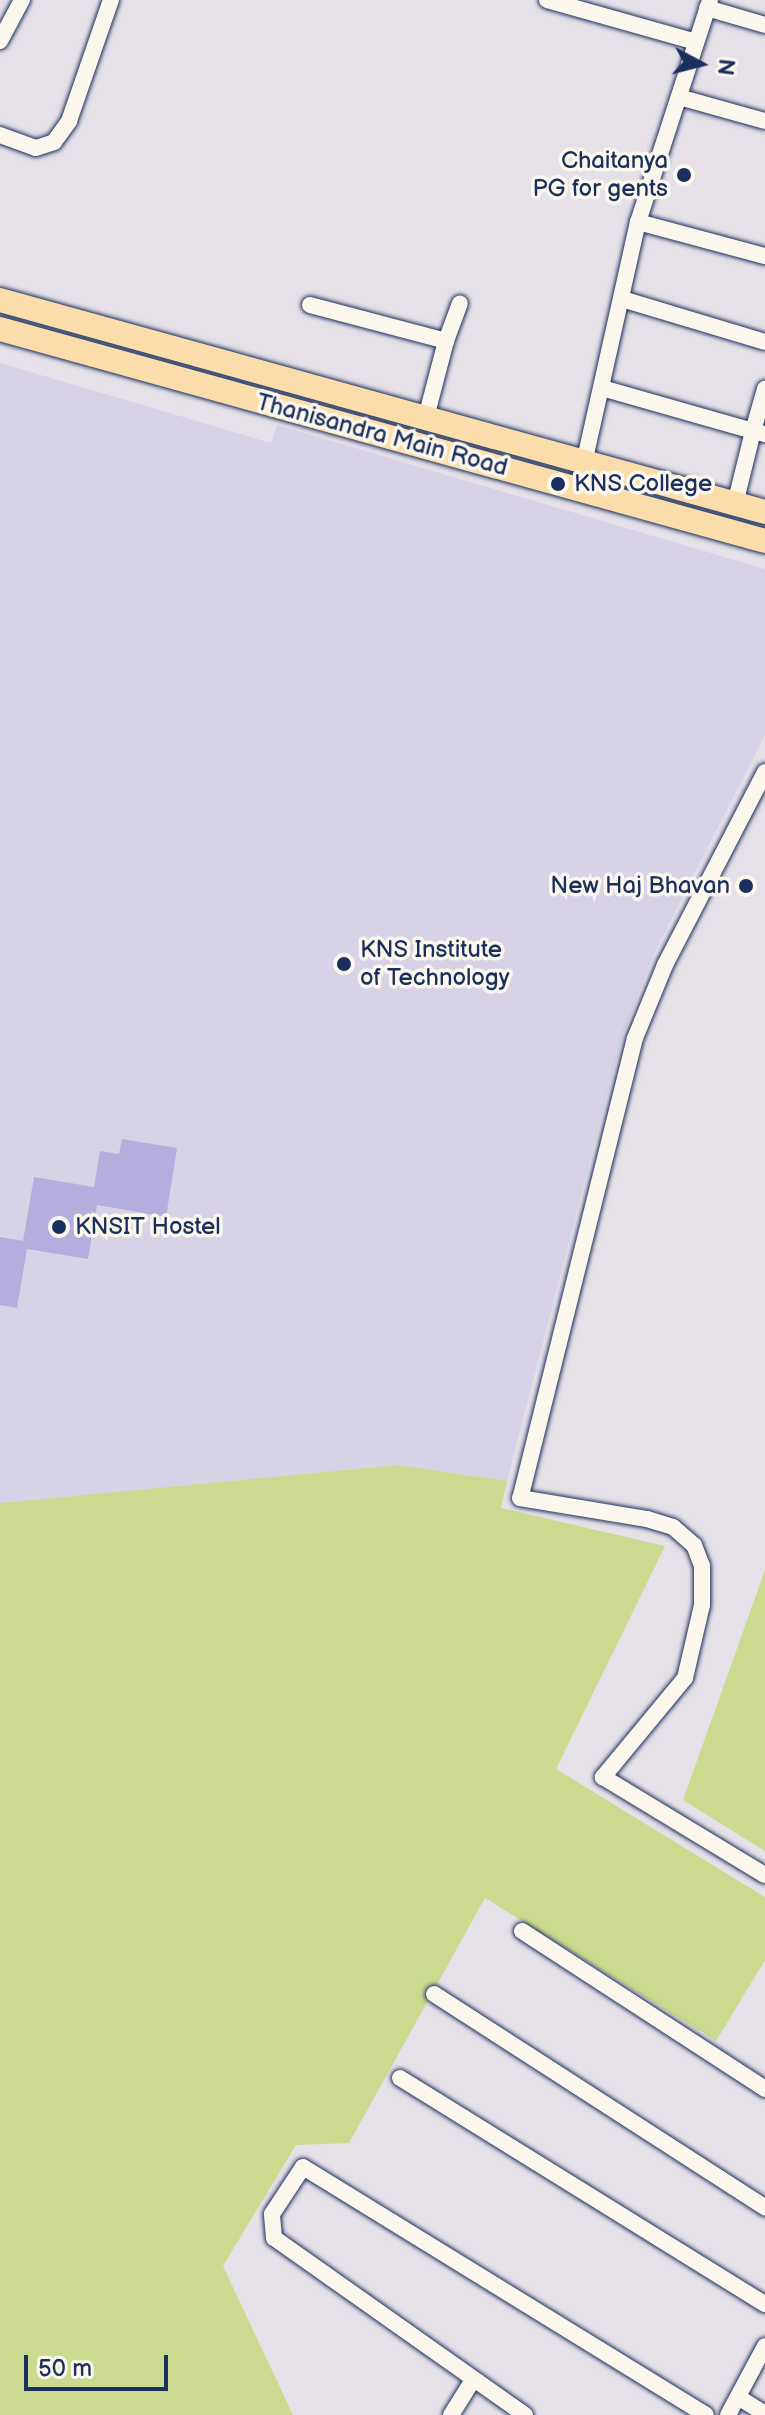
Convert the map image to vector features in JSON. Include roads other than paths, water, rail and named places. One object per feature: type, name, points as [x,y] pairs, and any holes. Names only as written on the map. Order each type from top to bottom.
[{"type":"main road","name":"Thanisandra Main Road","points":[[0,300],[765,512]]},
{"type":"main road","name":"Thanisandra Main Road","points":[[0,329],[765,541]]},
{"type":"street","points":[[0,41],[22,0]]},
{"type":"street","points":[[0,135],[36,148],[54,142],[69,121],[111,0]]},
{"type":"street","points":[[547,0],[696,42]]},
{"type":"street","points":[[578,490],[638,222],[708,4],[765,25]]},
{"type":"street","points":[[679,97],[765,121]]},
{"type":"street","points":[[638,222],[765,256]]},
{"type":"street","points":[[622,299],[765,342]]},
{"type":"street","points":[[426,417],[446,341],[460,303]]},
{"type":"street","points":[[310,305],[446,341]]},
{"type":"street","points":[[602,388],[759,432]]},
{"type":"street","points":[[735,504],[759,432],[765,389]]},
{"type":"street","points":[[765,772],[665,965],[635,1038],[520,1498],[647,1519],[673,1527],[694,1545],[702,1566],[702,1605],[685,1678],[603,1777],[765,1875]]},
{"type":"street","points":[[522,1931],[765,2089]]},
{"type":"street","points":[[434,1994],[765,2207]]},
{"type":"street","points":[[400,2078],[765,2304]]},
{"type":"street","points":[[525,2415],[472,2382],[274,2238],[272,2214],[303,2167],[706,2415]]},
{"type":"street","points":[[728,2415],[765,2346]]},
{"type":"street","points":[[451,2415],[472,2382]]},
{"type":"street","points":[[738,2397],[765,2414]]},
{"type":"place","name":"Chaitanya PG for gents","points":[[684,175]]},
{"type":"place","name":"KNS College","points":[[558,484]]},
{"type":"place","name":"New Haj Bhavan","points":[[746,886]]},
{"type":"place","name":"KNS Institute of Technology","points":[[344,964]]},
{"type":"place","name":"KNSIT Hostel","points":[[59,1227]]}]
